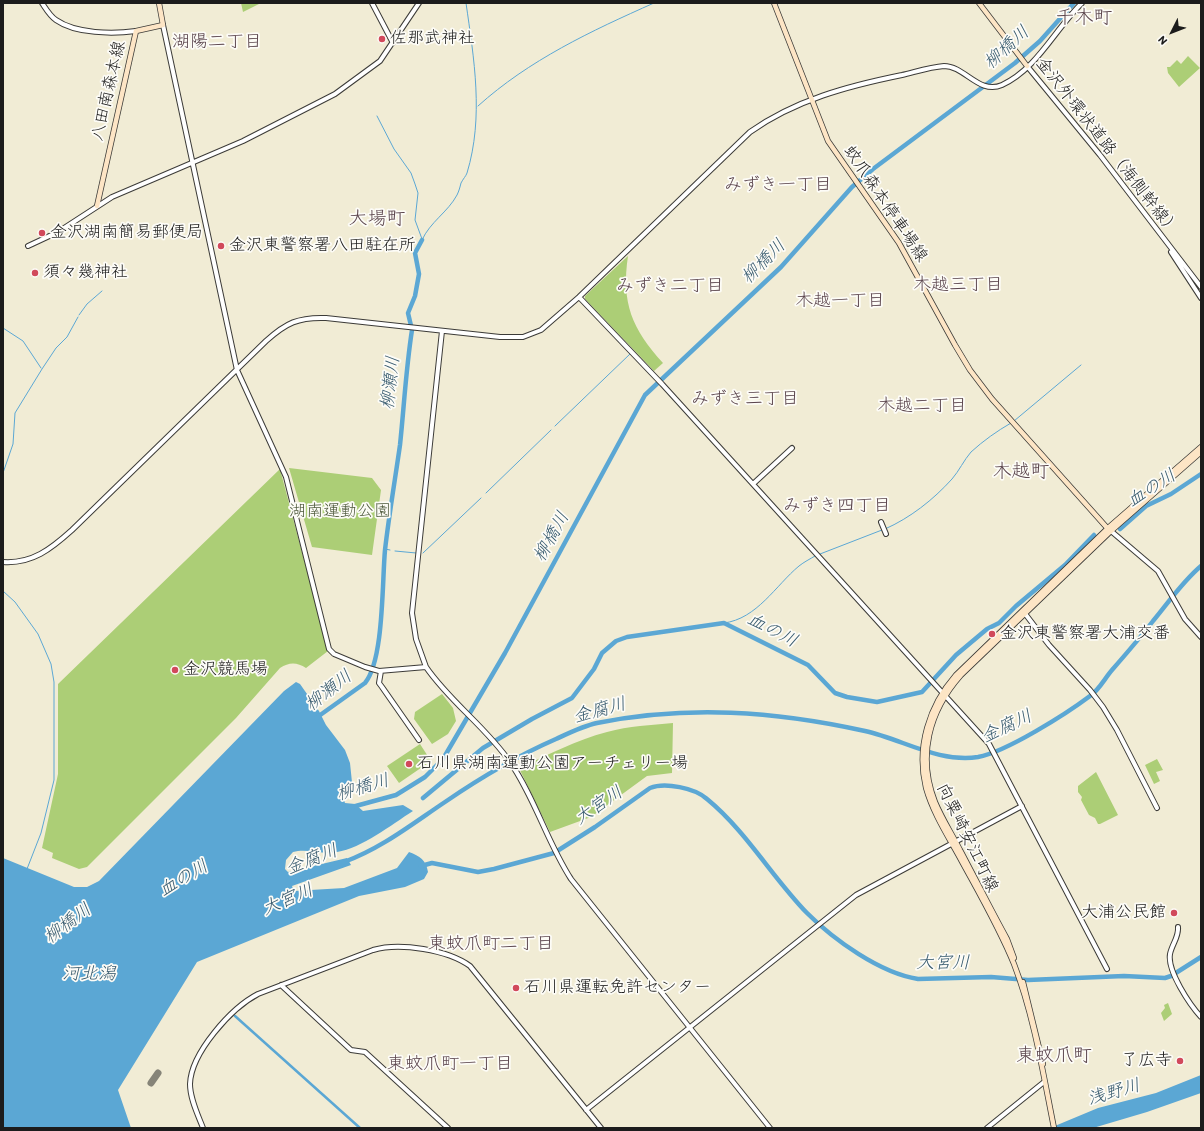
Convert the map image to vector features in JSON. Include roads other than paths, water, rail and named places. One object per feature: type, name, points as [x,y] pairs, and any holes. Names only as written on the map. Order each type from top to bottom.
[{"type":"main road","points":[[159,3],[163,25]]},
{"type":"main road","name":"蚊爪森本停車場線","points":[[774,3],[810,100],[828,142],[899,243],[970,370],[992,399],[1109,529]]},
{"type":"main road","name":"金沢外環状道路（海側幹線）","points":[[979,3],[1027,66]]},
{"type":"main road","name":"八田南森本線","points":[[97,206],[136,31],[163,25]]},
{"type":"main road","name":"向粟崎安江町線","points":[[1057,1128],[1023,985],[1014,962],[954,842],[934,807],[928,787],[922,754],[933,710],[956,676],[1109,529],[1201,447]]},
{"type":"main road","name":"向粟崎安江町線","points":[[1109,529],[1201,452]]},
{"type":"main road","name":"向粟崎安江町線","points":[[1046,1085],[1054,1128]]},
{"type":"street","points":[[42,3],[51,16],[62,24],[100,32],[118,33],[136,31]]},
{"type":"street","points":[[372,3],[393,43]]},
{"type":"street","points":[[28,246],[58,232],[112,197],[243,141],[335,94],[378,63],[419,3]]},
{"type":"street","points":[[3,562],[26,560],[49,550],[72,530],[279,329],[297,320],[308,318],[326,318],[500,337],[523,337],[541,330],[578,297],[750,132],[765,121],[810,100],[866,82],[937,67],[950,67],[987,87],[1001,86],[1044,52],[1063,22],[1082,3]]},
{"type":"street","points":[[163,25],[237,370],[282,465],[329,649],[334,654],[365,667],[380,671],[426,667]]},
{"type":"street","name":"金沢外環状道路（海側幹線）","points":[[1027,66],[1100,155],[1201,287]]},
{"type":"street","points":[[1164,239],[1201,298]]},
{"type":"street","points":[[1183,263],[1201,284]]},
{"type":"street","points":[[578,297],[662,384],[989,744],[1107,969]]},
{"type":"street","points":[[442,331],[412,613],[416,639],[426,667],[437,682],[506,756],[514,768],[558,856],[577,886],[770,1128]]},
{"type":"street","points":[[752,484],[792,448]]},
{"type":"street","points":[[881,522],[886,534]]},
{"type":"street","points":[[1109,529],[1156,569],[1189,625],[1201,637]]},
{"type":"street","points":[[1024,612],[1049,645],[1100,702],[1117,730],[1157,808]]},
{"type":"street","points":[[380,671],[380,683],[382,687],[419,740]]},
{"type":"street","points":[[586,1110],[831,913],[869,887],[1022,806]]},
{"type":"street","points":[[1178,927],[1178,934],[1170,957],[1176,977],[1188,1002],[1201,1017]]},
{"type":"street","points":[[203,1128],[190,1089],[192,1072],[219,1026],[231,1013],[251,998],[281,985],[379,948],[398,947],[452,956],[464,962],[476,972],[601,1128]]},
{"type":"street","points":[[281,985],[351,1050],[365,1052],[448,1128]]},
{"type":"street","points":[[987,1128],[1046,1085]]},
{"type":"water","name":"河北潟","points":[[296,682],[300,684],[319,711],[326,725],[345,750],[350,763],[353,792],[343,798],[345,803],[355,804],[363,811],[403,805],[413,811],[366,841],[347,850],[331,853],[304,851],[293,852],[286,860],[285,869],[288,872],[347,858],[351,865],[292,886],[294,891],[344,888],[397,868],[409,852],[419,857],[426,864],[428,872],[424,879],[405,887],[359,896],[197,962],[118,1090],[131,1128],[3,1128],[3,858],[74,887],[87,887],[99,881],[284,691]]},
{"type":"water","points":[[1201,1075],[1201,1093],[1147,1112],[1093,1128],[1050,1128],[1098,1108],[1156,1093]]},
{"type":"waterway","points":[[422,240],[425,234],[449,207],[457,195],[461,183],[467,173],[472,152],[475,131],[476,88],[466,3]]},
{"type":"waterway","points":[[478,106],[518,74],[539,61],[607,24],[654,3]]},
{"type":"waterway","name":"柳橋川","points":[[352,807],[396,795],[425,777],[443,759],[505,653],[645,395],[781,267],[852,187],[873,169],[1015,63],[1040,41],[1074,3]]},
{"type":"waterway","points":[[377,116],[394,149],[411,173],[418,193],[415,220],[422,239]]},
{"type":"waterway","name":"柳瀬川","points":[[316,718],[365,683],[371,672],[376,657],[381,620],[385,550],[400,445],[412,330],[408,313],[415,296],[419,274],[415,253],[422,240]]},
{"type":"waterway","points":[[79,315],[87,304],[102,291]]},
{"type":"waterway","points":[[3,473],[13,444],[15,413],[56,348],[67,337],[78,317]]},
{"type":"waterway","points":[[3,328],[23,341],[41,368]]},
{"type":"waterway","points":[[555,426],[630,354]]},
{"type":"waterway","points":[[1014,421],[1081,365]]},
{"type":"waterway","points":[[885,529],[903,520],[929,501],[952,479],[971,452],[990,436],[1011,423]]},
{"type":"waterway","points":[[486,493],[551,430]]},
{"type":"waterway","name":"血の川","points":[[1120,529],[1146,506],[1171,494],[1201,474]]},
{"type":"waterway","points":[[423,553],[481,498]]},
{"type":"waterway","points":[[820,554],[882,530]]},
{"type":"waterway","name":"血の川","points":[[423,798],[483,748],[532,719],[572,698],[594,669],[602,653],[616,641],[627,637],[724,623],[808,665],[835,693],[847,697],[877,702],[922,692],[956,655],[987,629],[999,623],[1016,606],[1065,565],[1094,535]]},
{"type":"waterway","name":"柳瀬川","points":[[385,549],[390,550]]},
{"type":"waterway","points":[[395,551],[416,553]]},
{"type":"waterway","points":[[724,623],[736,620],[756,608],[799,566],[815,556]]},
{"type":"waterway","name":"金腐川","points":[[344,862],[384,843],[472,784],[513,760],[571,732],[587,726],[631,717],[698,712],[764,715],[831,724],[865,731],[934,754],[949,757],[978,757],[990,754],[1036,731],[1079,704],[1093,693],[1182,585],[1201,566]]},
{"type":"waterway","points":[[3,591],[15,602],[38,634],[51,664],[54,682],[54,780],[41,833],[27,869]]},
{"type":"waterway","name":"大宮川","points":[[421,866],[432,863],[478,872],[554,853],[595,827],[650,788],[656,786],[680,787],[702,795],[721,812],[747,840],[794,899],[830,934],[873,963],[903,976],[918,979],[991,977],[1028,980],[1124,976],[1165,978],[1171,976],[1201,957]]},
{"type":"waterway","points":[[235,1016],[360,1128]]},
{"type":"place","name":"佐那武神社","points":[[382,39]]},
{"type":"place","name":"金沢湖南簡易郵便局","points":[[42,233]]},
{"type":"place","name":"金沢東警察署八田駐在所","points":[[221,246]]},
{"type":"place","name":"須々幾神社","points":[[35,273]]},
{"type":"place","name":"金沢東警察署大浦交番","points":[[992,634]]},
{"type":"place","name":"金沢競馬場","points":[[175,670]]},
{"type":"place","name":"石川県湖南運動公園アーチェリー場","points":[[409,764]]},
{"type":"place","name":"大浦公民館","points":[[1174,913]]},
{"type":"place","name":"石川県運転免許センター","points":[[516,988]]},
{"type":"place","name":"了広寺","points":[[1180,1061]]},
{"type":"district","name":"千木町","points":[[1084,18]]},
{"type":"district","name":"湖陽二丁目","points":[[217,42]]},
{"type":"district","name":"みずき一丁目","points":[[778,185]]},
{"type":"district","name":"大場町","points":[[377,219]]},
{"type":"district","name":"木越三丁目","points":[[958,285]]},
{"type":"district","name":"みずき二丁目","points":[[670,286]]},
{"type":"district","name":"木越一丁目","points":[[840,301]]},
{"type":"district","name":"みずき三丁目","points":[[745,399]]},
{"type":"district","name":"木越二丁目","points":[[922,406]]},
{"type":"district","name":"木越町","points":[[1021,472]]},
{"type":"district","name":"みずき四丁目","points":[[837,506]]},
{"type":"district","name":"東蚊爪町二丁目","points":[[491,944]]},
{"type":"district","name":"東蚊爪町","points":[[1054,1056]]},
{"type":"district","name":"東蚊爪町一丁目","points":[[450,1064]]},
{"type":"park label","name":"湖南運動公園","points":[[340,512]]},
{"type":"water label","name":"浅野川","points":[[1114,1093]]}]
